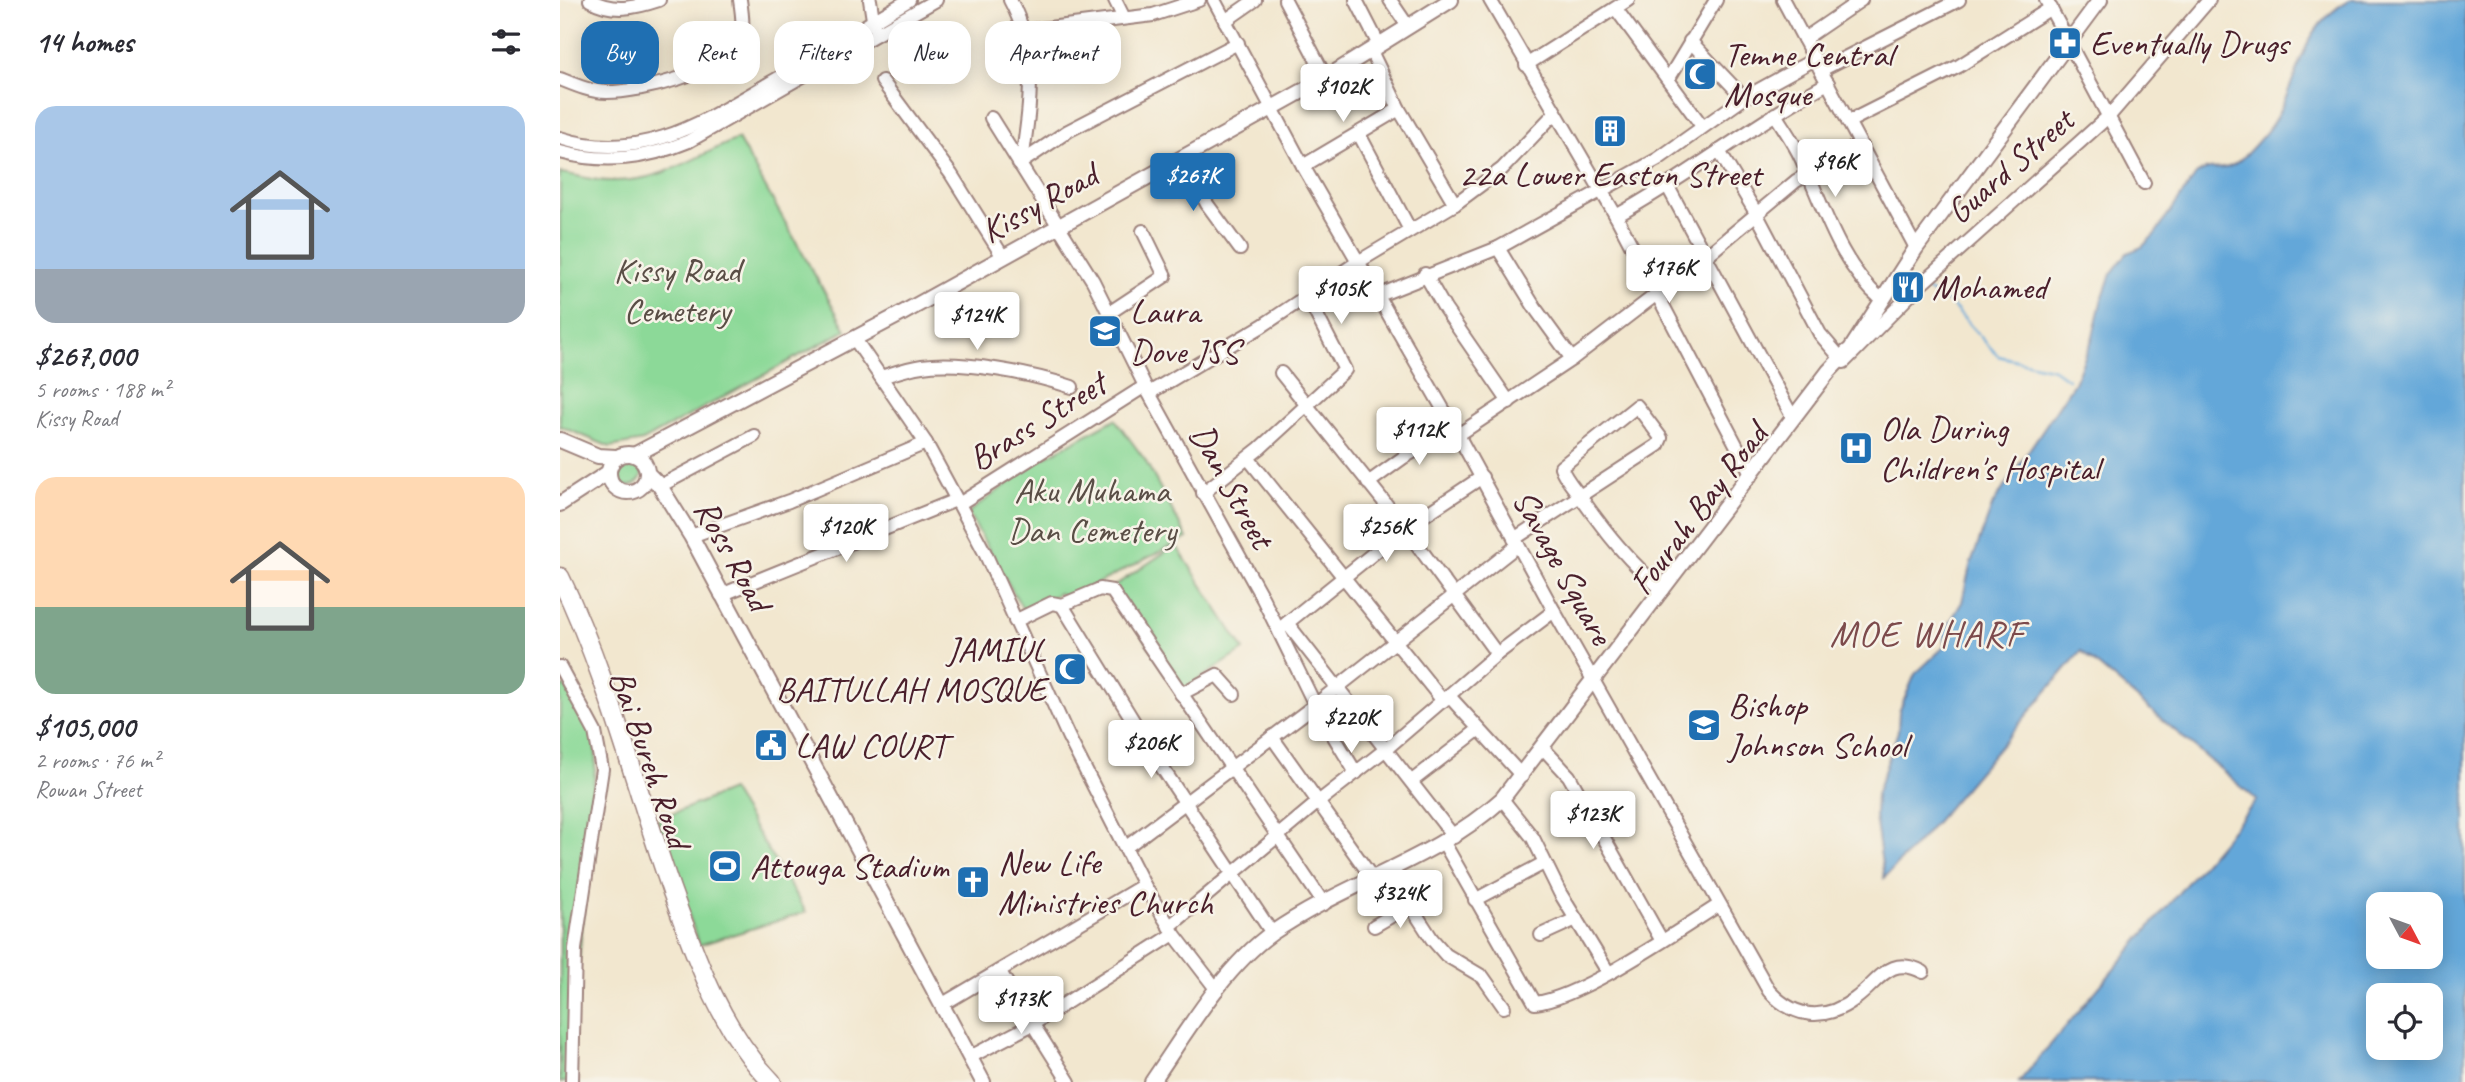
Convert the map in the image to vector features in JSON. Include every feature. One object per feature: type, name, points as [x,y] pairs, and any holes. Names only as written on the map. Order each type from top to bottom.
[{"type":"highway","points":[[560,577],[608,697],[702,972],[746,1050],[772,1082]]},
{"type":"highway","name":"Bai Bureh Road","points":[[560,604],[596,696],[690,972],[723,1037],[757,1082]]},
{"type":"main road","name":"Kissy Road","points":[[645,460],[720,408],[1003,257],[1326,78],[1451,0]]},
{"type":"main road","name":"Fourah Bay Road","points":[[1152,1082],[1217,990],[1272,933],[1449,840],[1502,799],[1625,648],[1844,357],[1916,248],[2100,0]]},
{"type":"main road","name":"Fourah Bay Road","points":[[1625,648],[1663,590],[1684,570],[1793,418],[1844,357]]},
{"type":"main road","points":[[560,440],[598,456],[612,470]]},
{"type":"main road","points":[[560,504],[612,470],[626,453],[645,460],[640,488]]},
{"type":"main road","name":"Ross Road","points":[[645,460],[691,536],[983,1082]]},
{"type":"main road","name":"Ross Road","points":[[612,470],[624,492],[640,488],[669,500]]},
{"type":"street","points":[[590,0],[601,6],[623,9],[659,0]]},
{"type":"street","points":[[560,79],[585,89],[628,91],[659,85],[703,67],[725,55],[737,44],[742,33],[740,0]]},
{"type":"street","points":[[870,0],[877,36]]},
{"type":"street","points":[[560,138],[598,147],[626,146],[683,132],[909,0]]},
{"type":"street","points":[[560,152],[607,160],[665,151],[689,141],[936,0]]},
{"type":"street","points":[[1010,0],[1020,21]]},
{"type":"street","points":[[1115,0],[1125,18]]},
{"type":"street","points":[[1102,21],[1175,10],[1199,0]]},
{"type":"street","name":"Savage Square","points":[[1214,0],[1303,166],[1482,477],[1592,687],[1764,984],[1788,1009],[1798,1013],[1816,1014],[1837,1010],[1855,1000],[1891,968],[1905,965],[1923,972]]},
{"type":"street","points":[[1226,20],[1255,0]]},
{"type":"street","points":[[1285,0],[1326,78]]},
{"type":"street","points":[[1356,0],[1399,109],[1455,204]]},
{"type":"street","points":[[1390,0],[1407,25]]},
{"type":"street","points":[[1490,0],[1616,216],[1752,475]]},
{"type":"street","points":[[1526,65],[1628,0]]},
{"type":"street","points":[[1669,78],[1716,0]]},
{"type":"street","points":[[1783,0],[1916,248]]},
{"type":"street","points":[[1804,39],[1861,0]]},
{"type":"street","points":[[1377,296],[1425,274],[1498,248],[1658,159],[1744,99],[1959,0]]},
{"type":"street","name":"Guard Street","points":[[1844,357],[2110,115],[2209,0]]},
{"type":"street","points":[[1848,122],[1959,66],[2048,4],[2110,115],[2144,183]]},
{"type":"street","points":[[1616,9],[1702,126]]},
{"type":"street","points":[[1690,41],[1744,99]]},
{"type":"street","points":[[1021,162],[1083,123],[1238,43]]},
{"type":"street","points":[[881,81],[951,174],[1003,257]]},
{"type":"street","points":[[1616,216],[1668,187],[1775,114],[1828,83]]},
{"type":"street","points":[[1021,162],[1031,84]]},
{"type":"street","points":[[1303,166],[1399,109]]},
{"type":"street","name":"Brass Street","points":[[722,595],[958,502],[1307,296],[1357,262],[1455,204],[1502,169],[1555,113]]},
{"type":"street","points":[[1775,114],[1857,275],[1882,300]]},
{"type":"street","name":"Dan Street","points":[[991,118],[1076,251],[1203,493],[1257,589],[1282,627],[1315,705],[1356,773]]},
{"type":"street","points":[[1359,134],[1410,230]]},
{"type":"street","points":[[1368,483],[1404,457],[1509,402],[1572,359],[1705,257],[1807,173],[1860,144]]},
{"type":"street","points":[[1719,151],[1756,213],[1820,334],[1844,357]]},
{"type":"street","points":[[1182,158],[1207,204],[1240,249]]},
{"type":"street","points":[[1668,187],[1793,418]]},
{"type":"street","points":[[1109,313],[1165,276],[1143,231]]},
{"type":"street","points":[[1498,248],[1535,308],[1572,359]]},
{"type":"street","points":[[1425,274],[1451,319],[1509,402]]},
{"type":"street","points":[[1203,493],[1248,458],[1345,370],[1307,296]]},
{"type":"street","points":[[854,338],[926,443],[958,502],[1068,736],[1144,885],[1172,930],[1217,990]]},
{"type":"street","points":[[881,377],[924,366],[949,366],[1023,374],[1072,387]]},
{"type":"street","points":[[1280,373],[1405,528],[1497,654]]},
{"type":"street","points":[[1125,848],[1315,705],[1579,494],[1661,441],[1641,407],[1632,407],[1561,467],[1579,494],[1619,549],[1663,590]]},
{"type":"street","points":[[660,486],[754,436]]},
{"type":"street","points":[[691,536],[789,501],[926,443]]},
{"type":"street","points":[[1248,458],[1394,642],[1522,776]]},
{"type":"street","points":[[1482,477],[1405,528],[1282,627],[1336,687],[1412,781],[1449,840],[1475,900],[1531,1001],[1535,1003],[1548,1000],[1608,972],[1719,905]]},
{"type":"street","points":[[1015,621],[1052,603],[1062,605],[1100,589],[1112,591],[1324,904]]},
{"type":"street","points":[[1062,605],[1272,933]]},
{"type":"street","points":[[970,1057],[1033,1024],[1172,930],[1233,873],[1387,749],[1497,654],[1554,611]]},
{"type":"street","points":[[560,667],[594,732],[602,769],[575,950],[572,1082]]},
{"type":"street","points":[[1181,694],[1217,675],[1234,694]]},
{"type":"street","points":[[1412,781],[1478,730]]},
{"type":"street","points":[[1272,737],[1373,879]]},
{"type":"street","points":[[1543,748],[1569,776],[1662,941]]},
{"type":"street","points":[[1502,799],[1533,838],[1544,863],[1608,972]]},
{"type":"street","points":[[1475,900],[1544,863]]},
{"type":"street","points":[[1393,869],[1410,905],[1446,955],[1483,977],[1504,1007]]},
{"type":"street","points":[[943,1004],[1144,885]]},
{"type":"street","points":[[1374,926],[1410,905]]},
{"type":"street","points":[[1541,935],[1576,919]]},
{"type":"street","points":[[1000,972],[1069,1082]]},
{"type":"green space","name":"Kissy Road Cemetery","points":[[738,139],[846,330],[643,441],[610,447],[560,426],[560,173],[607,181],[649,177]]},
{"type":"green space","name":"Aku Muhama Dan Cemetery","points":[[1115,419],[1145,460],[1187,538],[1069,598],[1059,593],[1024,611],[968,513],[1038,461]]},
{"type":"green space","points":[[628,458],[638,462],[642,472],[638,482],[628,486],[618,482],[614,472],[618,462]]},
{"type":"green space","points":[[1176,545],[1244,650],[1179,692],[1111,588]]},
{"type":"green space","points":[[565,686],[593,731],[596,755],[569,1082],[560,1082],[560,688]]},
{"type":"green space","name":"Attouga Stadium","points":[[731,790],[806,912],[699,945],[657,820]]},
{"type":"water","points":[[2350,0],[2465,0],[2465,1082],[2019,1082],[2257,800],[2081,651],[1924,836],[1884,878],[1875,816],[1876,795],[1898,731],[1899,712],[1915,674],[1944,647],[1944,632],[1962,602],[1970,566],[1993,504],[2074,383],[2092,340],[2111,274],[2127,253],[2142,247],[2155,234],[2196,175],[2235,164],[2262,137],[2275,120],[2317,28],[2331,13]]},
{"type":"waterway","points":[[1921,287],[1950,303],[1998,356],[2054,369],[2068,379]]},
{"type":"place","name":"Eventually Drugs","points":[[2065,43]]},
{"type":"place","name":"Temne Central Mosque","points":[[1700,74]]},
{"type":"place","name":"22a Lower Easton Street","points":[[1610,131]]},
{"type":"place","name":"Mohamed","points":[[1908,287]]},
{"type":"place","name":"Laura Dove JSS","points":[[1105,331]]},
{"type":"place","name":"Ola During Children's Hospital","points":[[1856,448]]},
{"type":"place","name":"JAMIUL BAITULLAH MOSQUE","points":[[1070,669]]},
{"type":"place","name":"Bishop Johnson School","points":[[1704,725]]},
{"type":"place","name":"LAW COURT","points":[[771,745]]},
{"type":"place","name":"Attouga Stadium","points":[[725,866]]},
{"type":"place","name":"New Life Ministries Church","points":[[973,882]]},
{"type":"district","name":"MOE WHARF","points":[[1927,633]]}]
